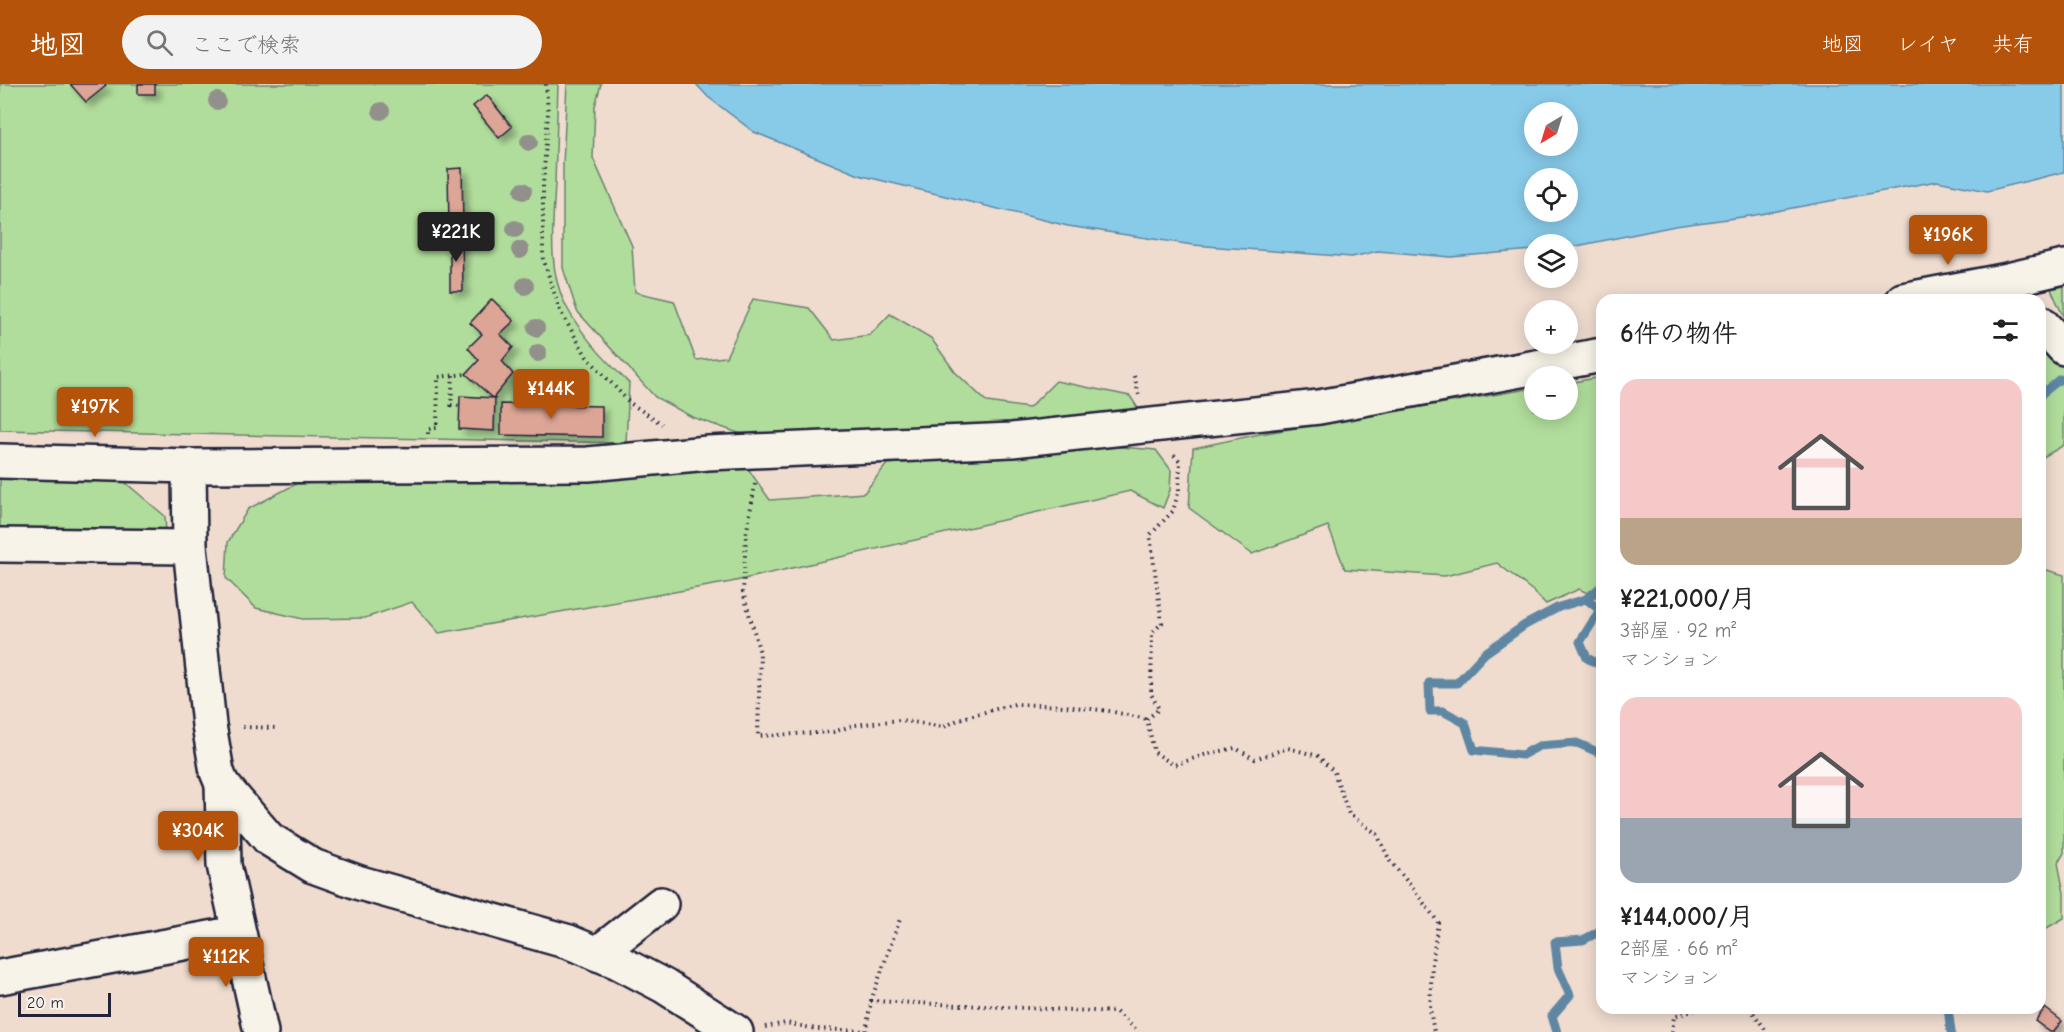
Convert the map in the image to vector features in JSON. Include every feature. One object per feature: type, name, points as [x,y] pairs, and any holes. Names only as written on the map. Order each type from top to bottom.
[{"type":"street","points":[[1976,294],[2012,291],[2064,267]]},
{"type":"street","points":[[2046,328],[2064,348]]},
{"type":"street","points":[[0,461],[189,466],[588,464],[761,450],[1012,440],[1319,407],[1596,357]]},
{"type":"street","points":[[189,466],[190,547],[209,725],[217,772],[222,784],[269,838],[313,866],[360,883],[569,942],[618,962],[748,1031]]},
{"type":"street","points":[[0,545],[190,547]]},
{"type":"street","points":[[222,784],[224,865],[237,933],[246,961],[261,1032]]},
{"type":"street","points":[[597,954],[661,904]]},
{"type":"street","points":[[0,977],[237,933]]},
{"type":"path","points":[[546,84],[548,113],[543,185],[543,258],[560,311],[587,357],[630,403],[708,453]]},
{"type":"path","points":[[428,465],[428,429],[437,428],[438,377],[466,374]]},
{"type":"path","points":[[453,375],[451,405],[460,406]]},
{"type":"path","points":[[1147,719],[1159,709],[1151,694],[1152,633],[1162,623],[1150,535],[1173,511],[1179,490],[1180,461],[1149,425]]},
{"type":"path","points":[[761,450],[746,536],[743,592],[760,653],[758,736],[832,732],[855,725],[900,720],[944,728],[962,718],[1015,704],[1109,711],[1147,719]]},
{"type":"path","points":[[1147,719],[1154,752],[1174,765],[1235,748],[1255,759],[1288,748],[1318,756],[1334,772],[1349,814],[1377,834],[1390,861],[1438,922],[1430,1009],[1434,1032]]},
{"type":"path","points":[[748,1031],[786,1023],[816,1029],[866,1031],[871,1001],[900,920]]},
{"type":"path","points":[[871,1001],[1116,1012],[1139,1032]]},
{"type":"path","points":[[1672,1032],[1674,1017],[1683,1014]]},
{"type":"path","points":[[1754,1014],[1767,1032]]},
{"type":"green space","points":[[0,84],[558,84],[553,231],[556,277],[566,306],[579,327],[629,383],[626,443],[0,430]]},
{"type":"green space","points":[[567,84],[601,84],[595,106],[593,158],[632,246],[635,292],[674,301],[696,360],[726,357],[753,299],[809,308],[834,340],[870,335],[890,314],[931,338],[955,372],[987,402],[1029,408],[1056,381],[1130,396],[1143,416],[756,439],[692,417],[655,397],[577,311],[563,268],[563,165]]},
{"type":"green space","points":[[2064,286],[2064,318],[2051,289]]},
{"type":"green space","points":[[2046,349],[2064,366],[2064,445],[2046,456]]},
{"type":"green space","points":[[1596,378],[1596,597],[1579,589],[1546,604],[1497,563],[1445,576],[1345,569],[1328,526],[1252,554],[1189,508],[1193,448],[1260,434],[1524,390],[1524,420],[1578,420],[1578,381]]},
{"type":"green space","points":[[1109,446],[1156,450],[1171,470],[1170,490],[1163,508],[1130,491],[731,582],[439,633],[412,602],[365,618],[303,619],[256,608],[226,578],[228,542],[248,509],[296,484],[746,466],[770,500],[864,493],[887,464]]},
{"type":"green space","points":[[0,477],[121,479],[165,516],[166,533],[0,532]]},
{"type":"green space","points":[[2046,570],[2064,575],[2064,853],[2058,863],[2064,893],[2064,918],[2046,928]]},
{"type":"water","points":[[696,84],[2064,84],[2064,172],[1987,191],[1937,181],[1750,216],[1675,226],[1578,246],[1578,234],[1524,234],[1524,251],[1451,257],[1378,251],[1352,257],[1193,245],[1068,226],[859,175],[754,132],[708,97]]},
{"type":"building","points":[[70,84],[104,84],[106,86],[86,102]]},
{"type":"building","points":[[138,84],[155,84],[155,94],[138,94]]},
{"type":"building","points":[[487,95],[512,127],[499,138],[473,106]]},
{"type":"building","points":[[462,168],[463,227],[449,227],[448,169]]},
{"type":"building","points":[[450,235],[462,235],[463,291],[450,291]]},
{"type":"building","points":[[492,299],[514,321],[500,334],[513,347],[502,361],[513,374],[493,398],[466,374],[479,360],[468,348],[482,334],[470,323]]},
{"type":"building","points":[[460,396],[495,398],[494,431],[459,429]]},
{"type":"building","points":[[501,404],[602,406],[602,437],[501,435]]},
{"type":"building","points":[[2046,1009],[2062,1021],[2053,1032],[2050,1032],[2035,1021],[2040,1014],[2046,1014]]},
{"type":"waterway","points":[[2046,390],[2060,379]]},
{"type":"waterway","points":[[1596,591],[1586,599],[1559,607],[1525,625],[1485,653],[1457,683],[1429,683],[1430,711],[1443,711],[1465,723],[1474,750],[1522,755],[1539,746],[1577,743],[1596,751]]},
{"type":"waterway","points":[[1586,599],[1596,607]]},
{"type":"waterway","points":[[1596,616],[1580,642],[1587,658],[1596,663]]},
{"type":"waterway","points":[[1557,1032],[1552,1016],[1570,995],[1558,968],[1555,942],[1583,940],[1596,933]]},
{"type":"waterway","points":[[1949,1014],[1951,1032]]}]
